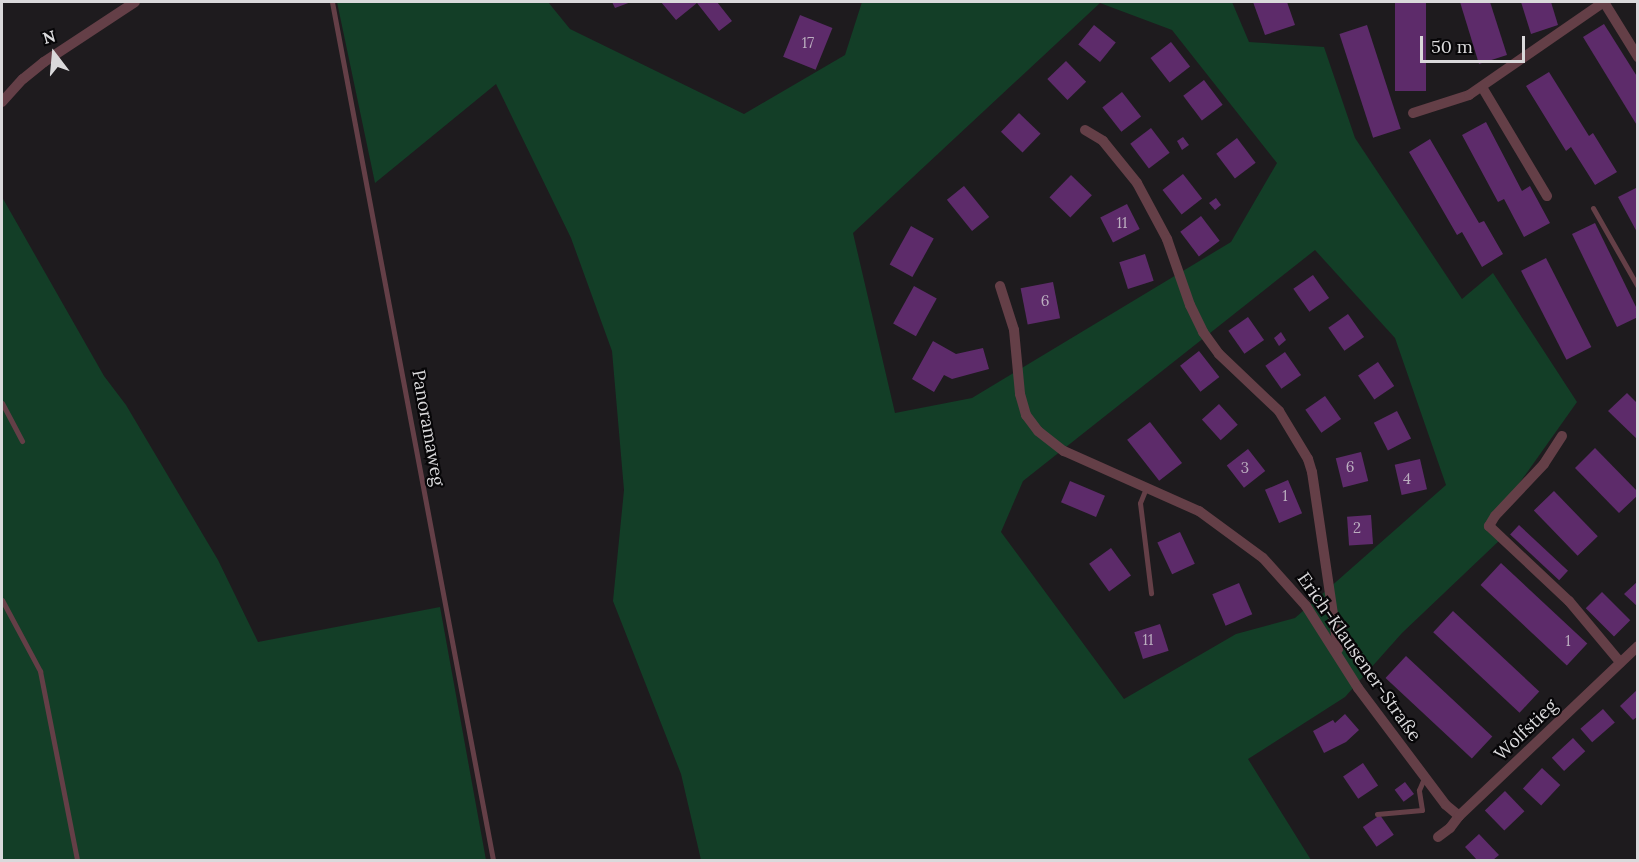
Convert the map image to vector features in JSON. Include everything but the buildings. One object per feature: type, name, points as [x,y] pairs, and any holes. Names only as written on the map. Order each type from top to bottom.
[{"type":"street","points":[[2,102],[23,79],[44,62],[135,2]]},
{"type":"street","points":[[1413,113],[1469,94],[1482,87],[1604,2],[1638,57]]},
{"type":"street","points":[[1482,87],[1547,196]]},
{"type":"street","points":[[1085,130],[1103,141],[1137,183],[1167,239],[1190,305],[1203,332],[1219,354],[1279,411],[1308,459],[1339,655]]},
{"type":"street","name":"Erich-Klausener-Straße","points":[[1000,286],[1014,330],[1020,394],[1026,415],[1038,431],[1064,451],[1199,511],[1263,558],[1306,606],[1358,688],[1424,778],[1446,805],[1459,816]]},
{"type":"street","points":[[1562,436],[1544,464],[1489,526],[1569,601],[1620,662]]},
{"type":"street","name":"Wolfstieg","points":[[1438,837],[1638,646]]},
{"type":"lane","name":"Panoramaweg","points":[[332,2],[493,861]]},
{"type":"lane","points":[[1593,208],[1638,287]]},
{"type":"lane","points":[[2,403],[22,441]]},
{"type":"lane","points":[[1146,488],[1140,502],[1151,593]]},
{"type":"lane","points":[[2,600],[40,671],[77,861]]},
{"type":"lane","points":[[1377,813],[1422,810],[1419,790],[1424,778]]},
{"type":"green space","points":[[337,2],[548,2],[570,29],[744,114],[845,55],[862,2],[1232,2],[1249,42],[1324,47],[1355,138],[1462,299],[1493,273],[1577,402],[1489,526],[1502,538],[1402,633],[1345,697],[1248,759],[1311,860],[701,860],[681,774],[613,601],[624,490],[612,351],[571,238],[496,84],[375,183]],"holes":[[[1100,3],[1172,30],[1277,163],[1231,242],[972,398],[895,413],[853,233]],[[1315,250],[1395,338],[1446,485],[1295,618],[1236,634],[1124,699],[1001,532],[1023,481]]]},
{"type":"green space","points":[[2,197],[104,376],[126,405],[218,560],[258,642],[440,607],[486,860],[2,860]]}]
